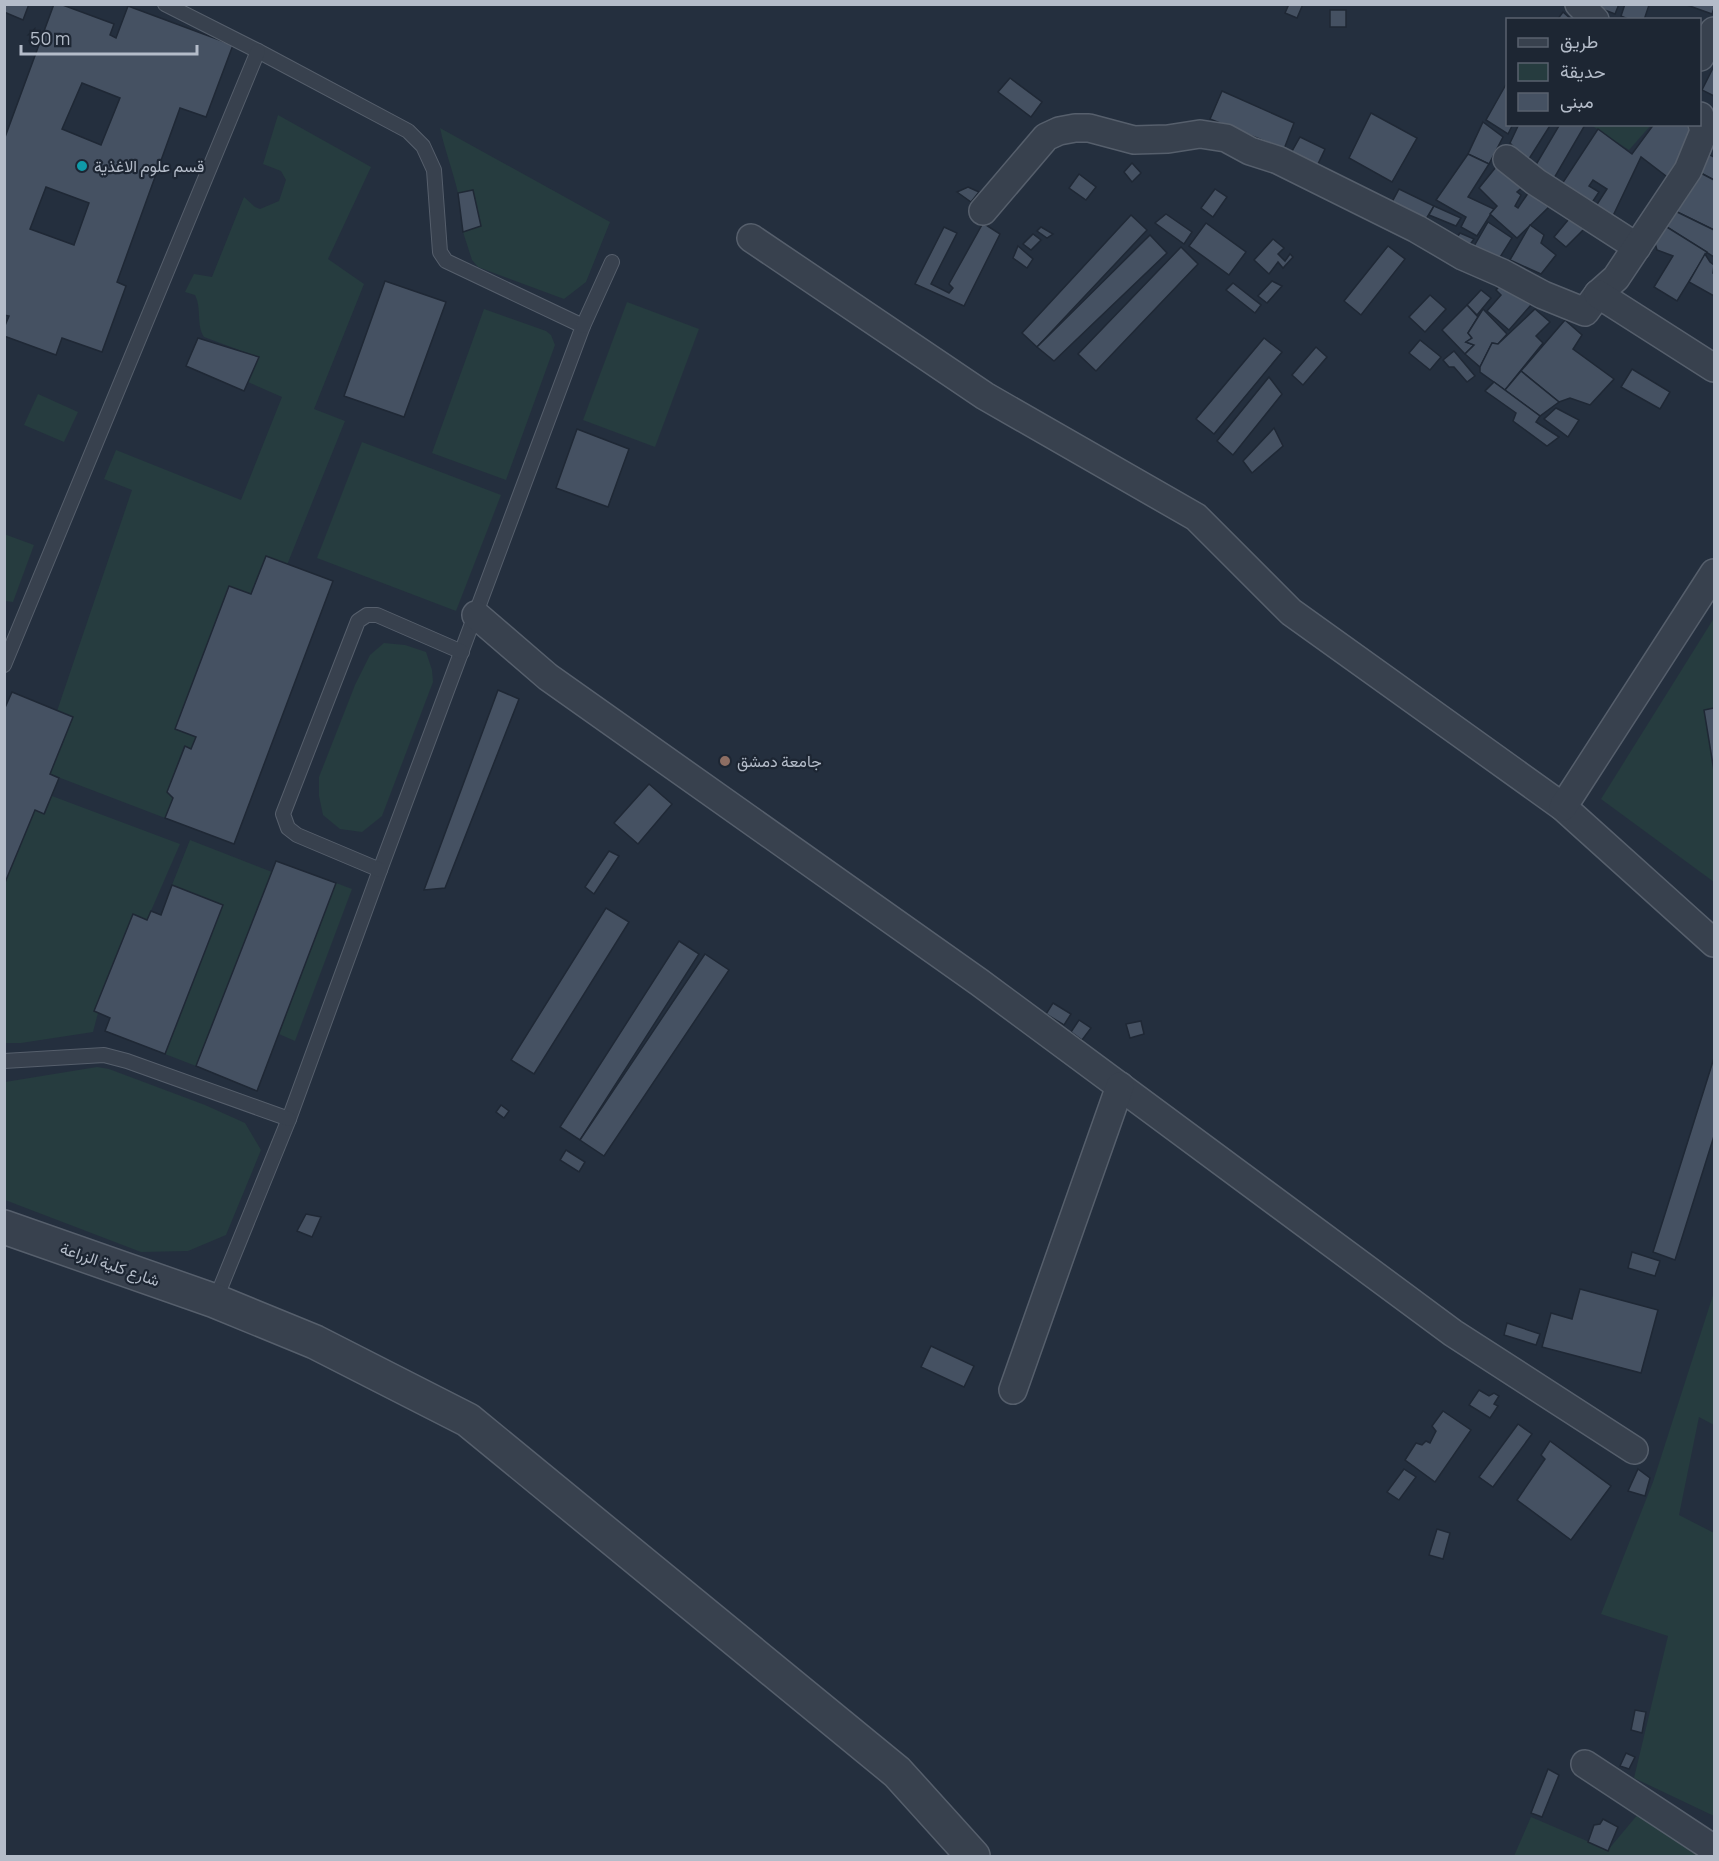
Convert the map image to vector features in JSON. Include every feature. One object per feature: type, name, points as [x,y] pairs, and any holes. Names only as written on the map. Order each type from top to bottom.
[{"type":"street","points":[[1579,4],[1593,18]]},
{"type":"street","points":[[1701,55],[1714,31]]},
{"type":"street","points":[[983,211],[1046,137],[1059,131],[1089,128],[1134,140],[1168,139],[1200,134],[1226,138],[1250,151],[1278,159],[1426,234],[1463,256],[1502,273],[1543,295],[1585,312],[1598,294],[1616,278],[1688,170],[1704,131],[1701,120]]},
{"type":"street","points":[[1507,159],[1536,182],[1637,247]]},
{"type":"street","points":[[752,238],[985,396],[1196,517],[1290,612],[1563,807],[1714,943]]},
{"type":"street","points":[[1598,294],[1714,368]]},
{"type":"street","points":[[1563,807],[1714,573]]},
{"type":"street","points":[[476,615],[548,676],[979,982],[1453,1333],[1634,1450]]},
{"type":"street","points":[[1013,1390],[1120,1086]]},
{"type":"street","name":"شارع كلية الزراعة","points":[[4,1227],[215,1301],[315,1342],[468,1420],[897,1772],[973,1857]]},
{"type":"street","points":[[1585,1764],[1714,1849]]},
{"type":"lane","points":[[165,4],[408,132],[423,146],[434,170],[440,252],[446,261],[584,326]]},
{"type":"lane","points":[[4,665],[258,51]]},
{"type":"lane","points":[[215,1301],[289,1119],[584,326],[612,262]]},
{"type":"lane","points":[[380,870],[297,835],[288,828],[283,814],[358,621],[367,615],[377,615],[462,652]]},
{"type":"lane","points":[[4,1061],[104,1055],[289,1119]]},
{"type":"green space","points":[[278,115],[371,167],[328,259],[364,284],[314,409],[345,421],[287,565],[266,556],[251,594],[229,586],[175,729],[196,737],[191,749],[184,746],[167,792],[173,798],[165,818],[50,774],[73,718],[57,711],[132,490],[104,479],[116,450],[241,500],[282,397],[248,382],[258,357],[204,337],[200,327],[195,295],[185,292],[194,274],[212,277],[244,197],[260,209],[279,201],[286,180],[281,171],[263,164]]},
{"type":"green space","points":[[1593,126],[1650,126],[1629,150]]},
{"type":"green space","points":[[440,128],[610,222],[586,282],[564,299],[478,267],[472,260],[463,232],[481,226],[473,191],[458,193]]},
{"type":"green space","points":[[627,302],[699,329],[655,447],[583,420]]},
{"type":"green space","points":[[484,309],[546,331],[551,335],[555,345],[506,480],[432,453]]},
{"type":"green space","points":[[38,394],[78,412],[64,442],[24,425]]},
{"type":"green space","points":[[362,442],[501,495],[456,611],[317,558]]},
{"type":"green space","points":[[4,534],[34,545],[13,602],[5,601]]},
{"type":"green space","points":[[1714,618],[1714,882],[1601,799]]},
{"type":"green space","points":[[384,643],[405,645],[426,652],[433,682],[382,816],[362,832],[340,829],[323,815],[319,796],[319,777],[355,685],[370,655]]},
{"type":"green space","points":[[52,796],[180,844],[147,920],[134,914],[94,1011],[98,1013],[93,1032],[21,1043],[5,1043],[4,885],[35,810],[45,814]]},
{"type":"green space","points":[[190,840],[272,872],[196,1066],[165,1054],[223,905],[172,885]]},
{"type":"green space","points":[[336,883],[352,889],[295,1041],[279,1034]]},
{"type":"green space","points":[[97,1067],[109,1069],[205,1105],[245,1123],[261,1150],[226,1235],[188,1251],[141,1252],[5,1200],[5,1082]]},
{"type":"green space","points":[[1714,1292],[1714,1425],[1699,1417],[1679,1515],[1714,1533],[1714,1816],[1634,1778],[1668,1636],[1601,1614],[1653,1482]]},
{"type":"green space","points":[[1644,1807],[1709,1856],[1514,1856],[1531,1817],[1608,1850]]},
{"type":"building","points":[[4,4],[29,4],[23,20],[4,12]]},
{"type":"building","name":"قسم علوم الاغذية","points":[[54,4],[60,4],[114,24],[110,35],[116,38],[128,6],[233,45],[206,117],[180,108],[117,282],[126,286],[102,352],[62,338],[56,355],[4,336],[4,328],[9,316],[4,315],[4,140]],"holes":[[[82,83],[120,98],[101,145],[62,129]],[[46,187],[89,203],[74,245],[30,229]]]},
{"type":"building","points":[[1289,4],[1303,4],[1297,18],[1285,13]]},
{"type":"building","points":[[1589,4],[1619,4],[1615,14]]},
{"type":"building","points":[[1625,4],[1649,5],[1645,18],[1621,16]]},
{"type":"building","points":[[1684,4],[1713,4],[1714,8],[1712,14]]},
{"type":"building","points":[[1330,10],[1346,10],[1346,27],[1330,27]]},
{"type":"building","points":[[1563,12],[1570,18],[1558,18]]},
{"type":"building","points":[[1714,66],[1714,96],[1702,90]]},
{"type":"building","points":[[1010,78],[1042,102],[1031,117],[998,92]]},
{"type":"building","points":[[1506,85],[1506,126],[1512,126],[1508,134],[1486,120]]},
{"type":"building","points":[[1222,91],[1294,123],[1284,149],[1210,119]]},
{"type":"building","points":[[1371,113],[1417,138],[1392,182],[1349,158]]},
{"type":"building","points":[[1483,122],[1503,137],[1489,164],[1468,154]]},
{"type":"building","points":[[1518,126],[1550,126],[1527,162],[1510,143]]},
{"type":"building","points":[[1559,126],[1584,126],[1553,180],[1534,168]]},
{"type":"building","points":[[1653,126],[1692,126],[1670,179],[1641,157],[1611,220],[1594,209],[1607,189],[1593,180],[1589,186],[1599,192],[1589,207],[1558,190],[1598,129],[1632,154]]},
{"type":"building","points":[[1300,137],[1325,149],[1317,166],[1291,153]]},
{"type":"building","points":[[1702,151],[1714,157],[1714,180],[1693,169]]},
{"type":"building","points":[[1468,154],[1489,164],[1468,197],[1494,209],[1477,236],[1461,227],[1466,217],[1436,200]]},
{"type":"building","points":[[1132,163],[1141,173],[1132,182],[1124,172]]},
{"type":"building","points":[[1496,167],[1525,185],[1517,192],[1521,195],[1515,206],[1518,208],[1533,186],[1555,201],[1517,238],[1490,214],[1497,206],[1479,188]]},
{"type":"building","points":[[1693,169],[1714,180],[1714,230],[1671,209]]},
{"type":"building","points":[[1079,174],[1096,187],[1086,200],[1069,188]]},
{"type":"building","points":[[968,187],[979,192],[971,202],[957,192]]},
{"type":"building","points":[[1215,189],[1227,197],[1213,217],[1201,208]]},
{"type":"building","points":[[1399,189],[1434,206],[1423,224],[1391,204]]},
{"type":"building","points":[[473,190],[481,226],[463,232],[458,193]]},
{"type":"building","points":[[1434,206],[1461,218],[1456,226],[1429,215]]},
{"type":"building","points":[[1671,209],[1714,230],[1714,257],[1662,224]]},
{"type":"building","points":[[1166,214],[1192,232],[1184,244],[1155,223]]},
{"type":"building","points":[[1573,214],[1588,225],[1566,247],[1554,237]]},
{"type":"building","points":[[1131,215],[1147,230],[1037,347],[1022,333]]},
{"type":"building","points":[[1488,222],[1512,238],[1497,262],[1473,248]]},
{"type":"building","points":[[983,223],[1000,234],[964,306],[915,284],[944,227],[957,233],[931,284],[949,293],[953,288],[949,284]]},
{"type":"building","points":[[1206,223],[1246,252],[1229,275],[1189,246]]},
{"type":"building","points":[[1662,224],[1707,252],[1677,301],[1654,287],[1673,256],[1657,250],[1653,236]]},
{"type":"building","points":[[1530,225],[1544,235],[1541,243],[1556,255],[1541,274],[1510,260]]},
{"type":"building","points":[[1041,227],[1053,234],[1047,238],[1037,231]]},
{"type":"building","points":[[1460,233],[1474,239],[1469,246],[1455,240]]},
{"type":"building","points":[[1033,234],[1041,240],[1031,250],[1023,244]]},
{"type":"building","points":[[1150,235],[1167,253],[1054,361],[1037,347]]},
{"type":"building","points":[[1273,239],[1284,248],[1278,254],[1285,261],[1290,254],[1293,257],[1283,268],[1278,262],[1269,274],[1254,260]]},
{"type":"building","points":[[1018,246],[1033,259],[1027,268],[1013,258]]},
{"type":"building","points":[[1388,246],[1405,259],[1361,315],[1344,301]]},
{"type":"building","points":[[1181,247],[1198,264],[1096,371],[1078,354]]},
{"type":"building","points":[[1705,254],[1714,265],[1714,296],[1689,282]]},
{"type":"building","points":[[1505,280],[1531,305],[1509,330],[1487,311],[1501,295],[1496,290]]},
{"type":"building","points":[[385,281],[446,302],[404,417],[344,396]]},
{"type":"building","points":[[1272,281],[1282,286],[1267,303],[1258,296]]},
{"type":"building","points":[[1233,283],[1261,305],[1255,313],[1226,290]]},
{"type":"building","points":[[1481,290],[1491,298],[1477,315],[1467,305]]},
{"type":"building","points":[[1430,295],[1446,309],[1425,332],[1409,317]]},
{"type":"building","points":[[1467,305],[1478,317],[1468,333],[1472,338],[1466,342],[1474,345],[1465,354],[1442,330]]},
{"type":"building","points":[[1483,309],[1507,334],[1498,344],[1492,343],[1480,367],[1465,354],[1474,345],[1466,342],[1472,338],[1468,333]]},
{"type":"building","points":[[1535,309],[1550,322],[1536,336],[1543,343],[1505,390],[1480,372],[1480,367],[1492,343],[1498,344]]},
{"type":"building","points":[[1565,320],[1582,335],[1573,349],[1614,379],[1590,405],[1570,398],[1559,402],[1521,371]]},
{"type":"building","points":[[198,338],[259,357],[244,391],[186,366]]},
{"type":"building","points":[[1264,338],[1282,352],[1214,434],[1196,419]]},
{"type":"building","points":[[1420,340],[1441,357],[1430,370],[1409,353]]},
{"type":"building","points":[[1316,347],[1327,357],[1303,385],[1292,375]]},
{"type":"building","points":[[1454,351],[1475,376],[1467,382],[1454,367],[1449,367],[1443,360]]},
{"type":"building","points":[[1632,369],[1670,392],[1660,409],[1621,387]]},
{"type":"building","points":[[1521,371],[1559,402],[1540,416],[1505,390]]},
{"type":"building","points":[[1269,377],[1282,394],[1233,455],[1217,441]]},
{"type":"building","points":[[1494,382],[1540,416],[1536,422],[1559,437],[1547,446],[1513,421],[1516,413],[1485,391]]},
{"type":"building","points":[[1556,408],[1579,420],[1568,437],[1544,419]]},
{"type":"building","points":[[1274,428],[1283,446],[1252,473],[1243,461]]},
{"type":"building","points":[[577,429],[629,449],[608,507],[556,488]]},
{"type":"building","points":[[266,556],[333,581],[234,844],[165,818],[173,798],[167,792],[185,746],[191,749],[196,737],[175,729],[229,586],[251,594]]},
{"type":"building","points":[[498,690],[519,699],[445,888],[424,890]]},
{"type":"building","points":[[12,692],[73,717],[50,774],[59,778],[44,814],[35,810],[4,885],[4,710]]},
{"type":"building","points":[[1714,708],[1714,771],[1704,710]]},
{"type":"building","points":[[649,784],[672,804],[638,844],[614,823]]},
{"type":"building","points":[[609,851],[619,856],[594,894],[585,887]]},
{"type":"building","points":[[276,861],[336,883],[257,1091],[196,1066]]},
{"type":"building","points":[[172,885],[223,905],[165,1054],[105,1031],[110,1018],[94,1011],[133,914],[147,920],[151,911],[161,915]]},
{"type":"building","points":[[606,908],[629,922],[534,1074],[511,1060]]},
{"type":"building","points":[[679,941],[699,954],[580,1140],[560,1127]]},
{"type":"building","points":[[705,954],[729,970],[604,1156],[580,1140]]},
{"type":"building","points":[[1053,1003],[1071,1014],[1064,1025],[1046,1014]]},
{"type":"building","points":[[1079,1020],[1091,1028],[1082,1040],[1071,1032]]},
{"type":"building","points":[[1141,1021],[1144,1034],[1130,1038],[1126,1024]]},
{"type":"building","points":[[1714,1058],[1714,1136],[1675,1260],[1653,1252]]},
{"type":"building","points":[[501,1105],[509,1111],[504,1118],[496,1112]]},
{"type":"building","points":[[566,1150],[585,1162],[579,1172],[560,1160]]},
{"type":"building","points":[[306,1214],[321,1217],[312,1237],[297,1231]]},
{"type":"building","points":[[1632,1252],[1660,1261],[1655,1276],[1628,1268]]},
{"type":"building","points":[[1580,1289],[1658,1310],[1641,1373],[1542,1347],[1551,1313],[1572,1319]]},
{"type":"building","points":[[1507,1323],[1540,1334],[1536,1345],[1504,1335]]},
{"type":"building","points":[[931,1346],[974,1366],[964,1387],[921,1367]]},
{"type":"building","points":[[1479,1390],[1489,1396],[1494,1393],[1499,1396],[1494,1404],[1498,1406],[1490,1418],[1469,1405]]},
{"type":"building","points":[[1443,1411],[1471,1430],[1435,1482],[1405,1460],[1416,1443],[1422,1445],[1426,1441],[1430,1443],[1436,1431],[1432,1426]]},
{"type":"building","points":[[1518,1424],[1532,1434],[1493,1487],[1479,1477]]},
{"type":"building","points":[[1550,1441],[1611,1486],[1571,1540],[1517,1500],[1545,1459],[1541,1455]]},
{"type":"building","points":[[1404,1469],[1416,1477],[1399,1500],[1387,1492]]},
{"type":"building","points":[[1638,1469],[1650,1478],[1645,1496],[1628,1491]]},
{"type":"building","points":[[1437,1529],[1450,1533],[1443,1559],[1429,1555]]},
{"type":"building","points":[[1635,1710],[1646,1712],[1642,1733],[1631,1730]]},
{"type":"building","points":[[1626,1753],[1635,1757],[1629,1769],[1620,1766]]},
{"type":"building","points":[[1548,1769],[1559,1775],[1542,1817],[1531,1813]]},
{"type":"building","points":[[1603,1819],[1618,1827],[1608,1851],[1588,1842],[1594,1825],[1600,1824]]},
{"type":"place","name":"قسم علوم الاغذية","points":[[82,166]]},
{"type":"place","name":"جامعة دمشق","points":[[725,761]]}]
